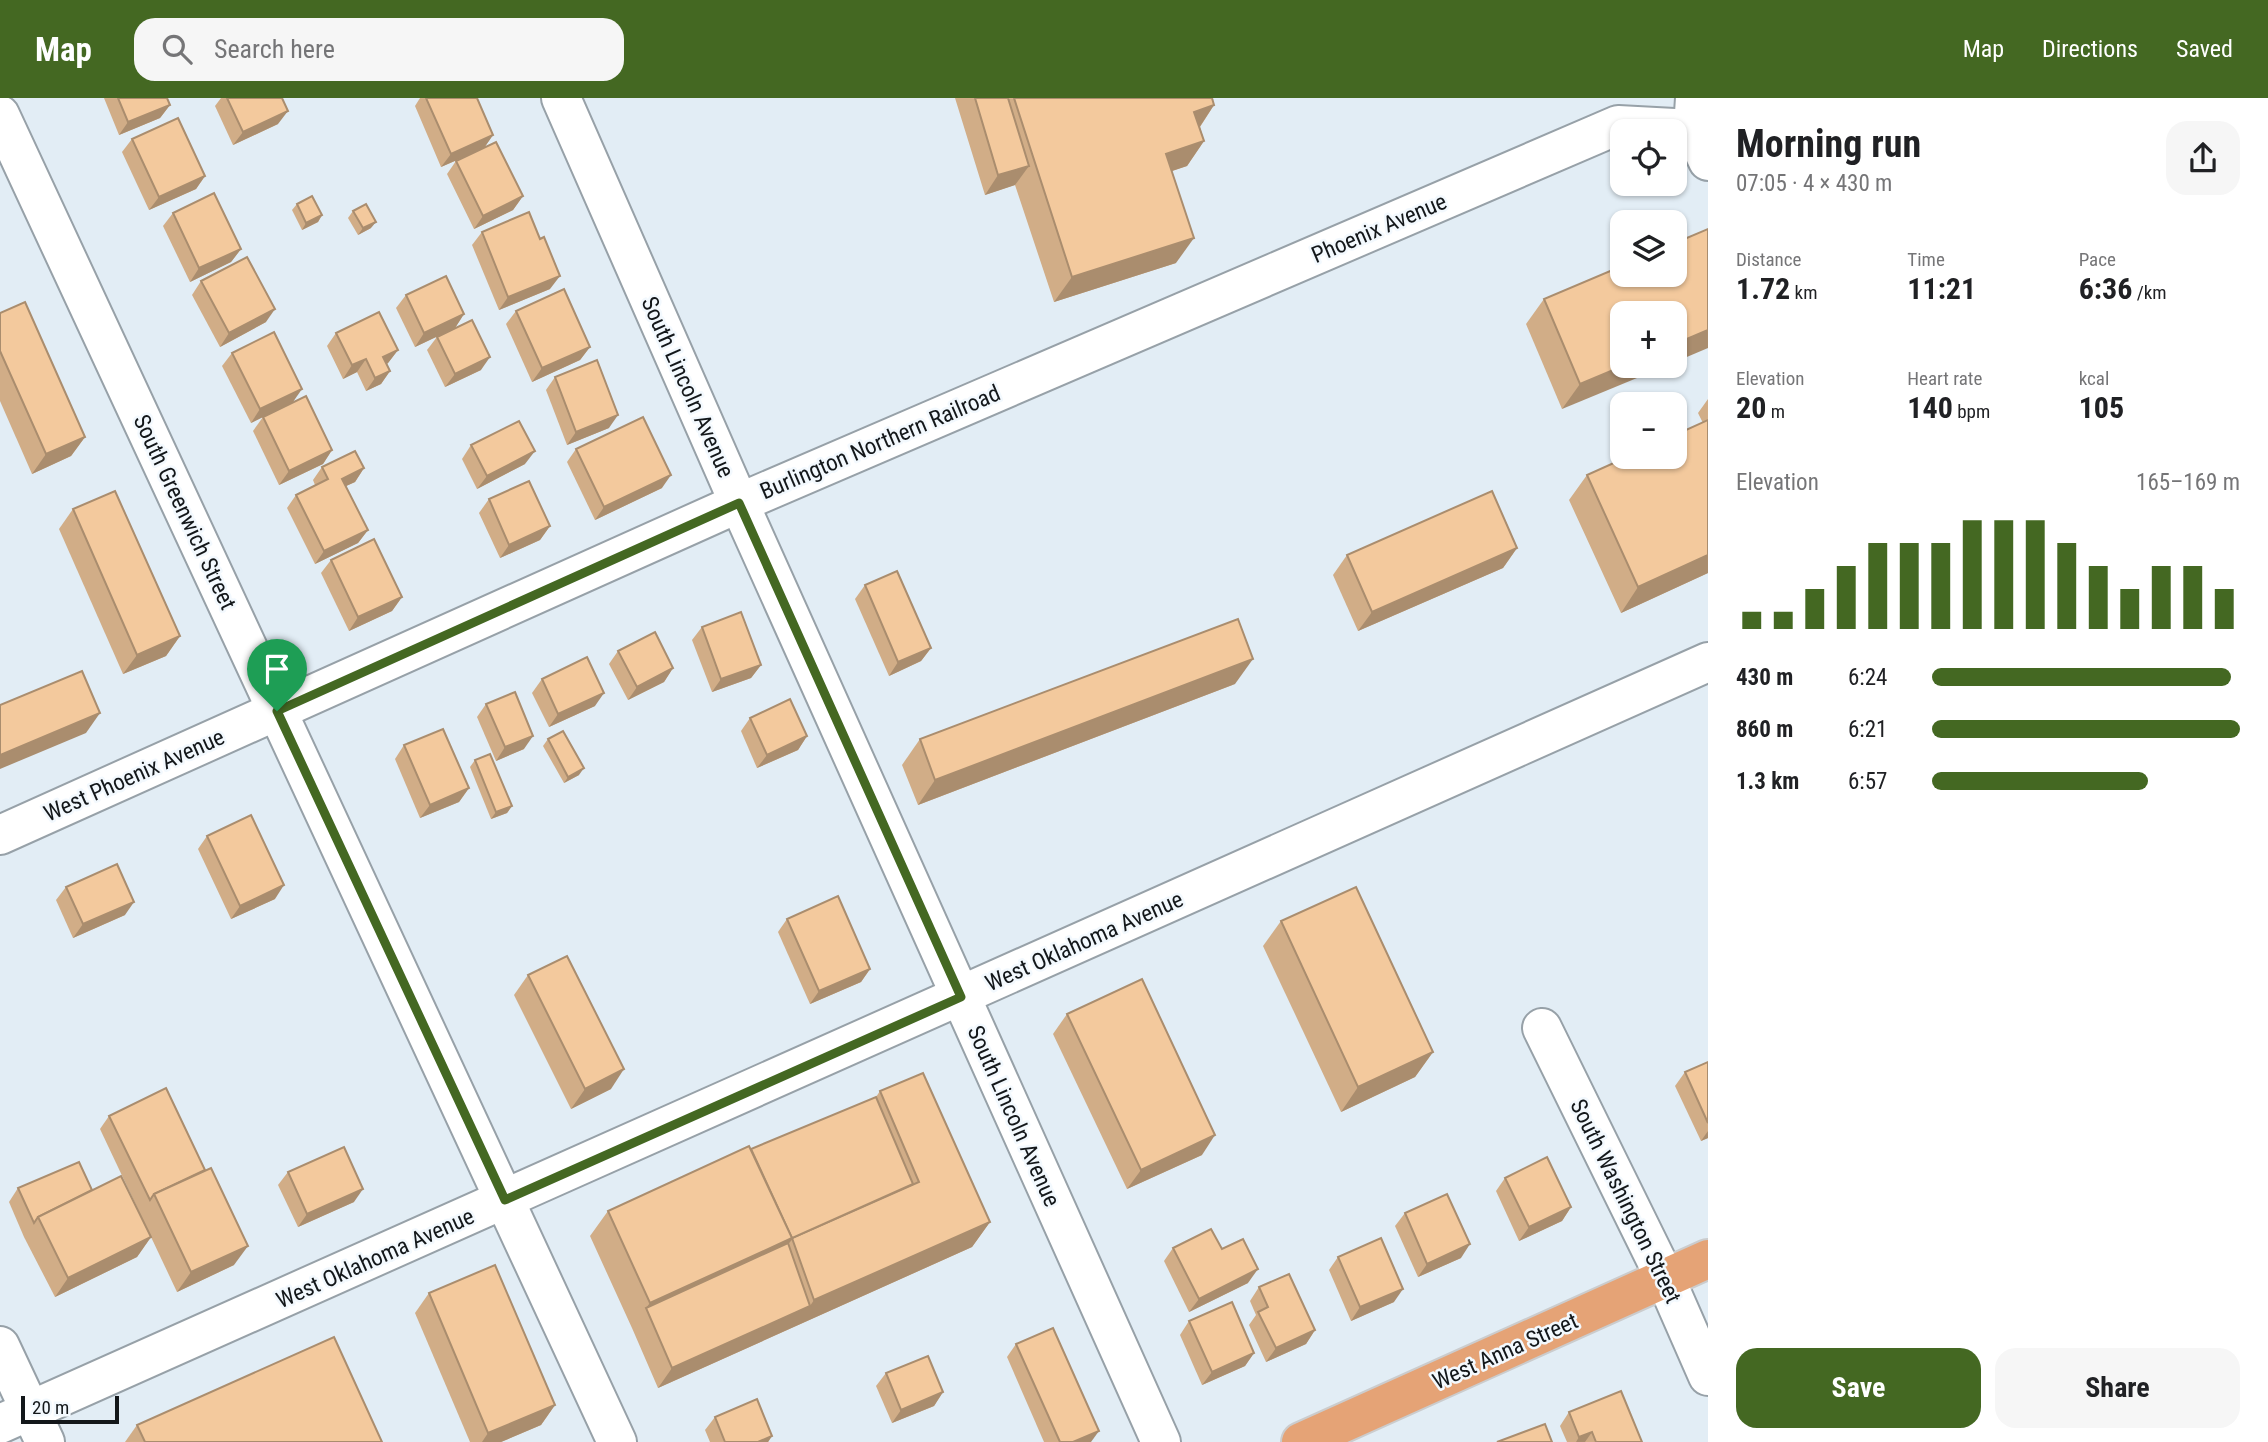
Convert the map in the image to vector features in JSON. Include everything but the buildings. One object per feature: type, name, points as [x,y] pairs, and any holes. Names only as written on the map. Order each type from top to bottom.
[{"type":"main road","name":"West Anna Street","points":[[1301,1442],[1708,1259]]},
{"type":"street","name":"South Lincoln Avenue","points":[[561,98],[739,503],[1161,1442]]},
{"type":"street","name":"South Greenwich Street","points":[[0,115],[617,1442]]},
{"type":"street","name":"Phoenix Avenue","points":[[1071,360],[1618,125],[1699,129]]},
{"type":"street","name":"Burlington Northern Railroad","points":[[690,525],[1071,360]]},
{"type":"street","name":"West Phoenix Avenue","points":[[0,835],[690,525]]},
{"type":"street","name":"West Oklahoma Avenue","points":[[25,1426],[505,1200],[1708,662]]},
{"type":"street","name":"South Washington Street","points":[[1542,1028],[1665,1279],[1708,1376]]},
{"type":"street","points":[[0,1346],[25,1426]]},
{"type":"route","points":[[739,503],[961,997],[505,1200],[277,711],[739,503]]}]
